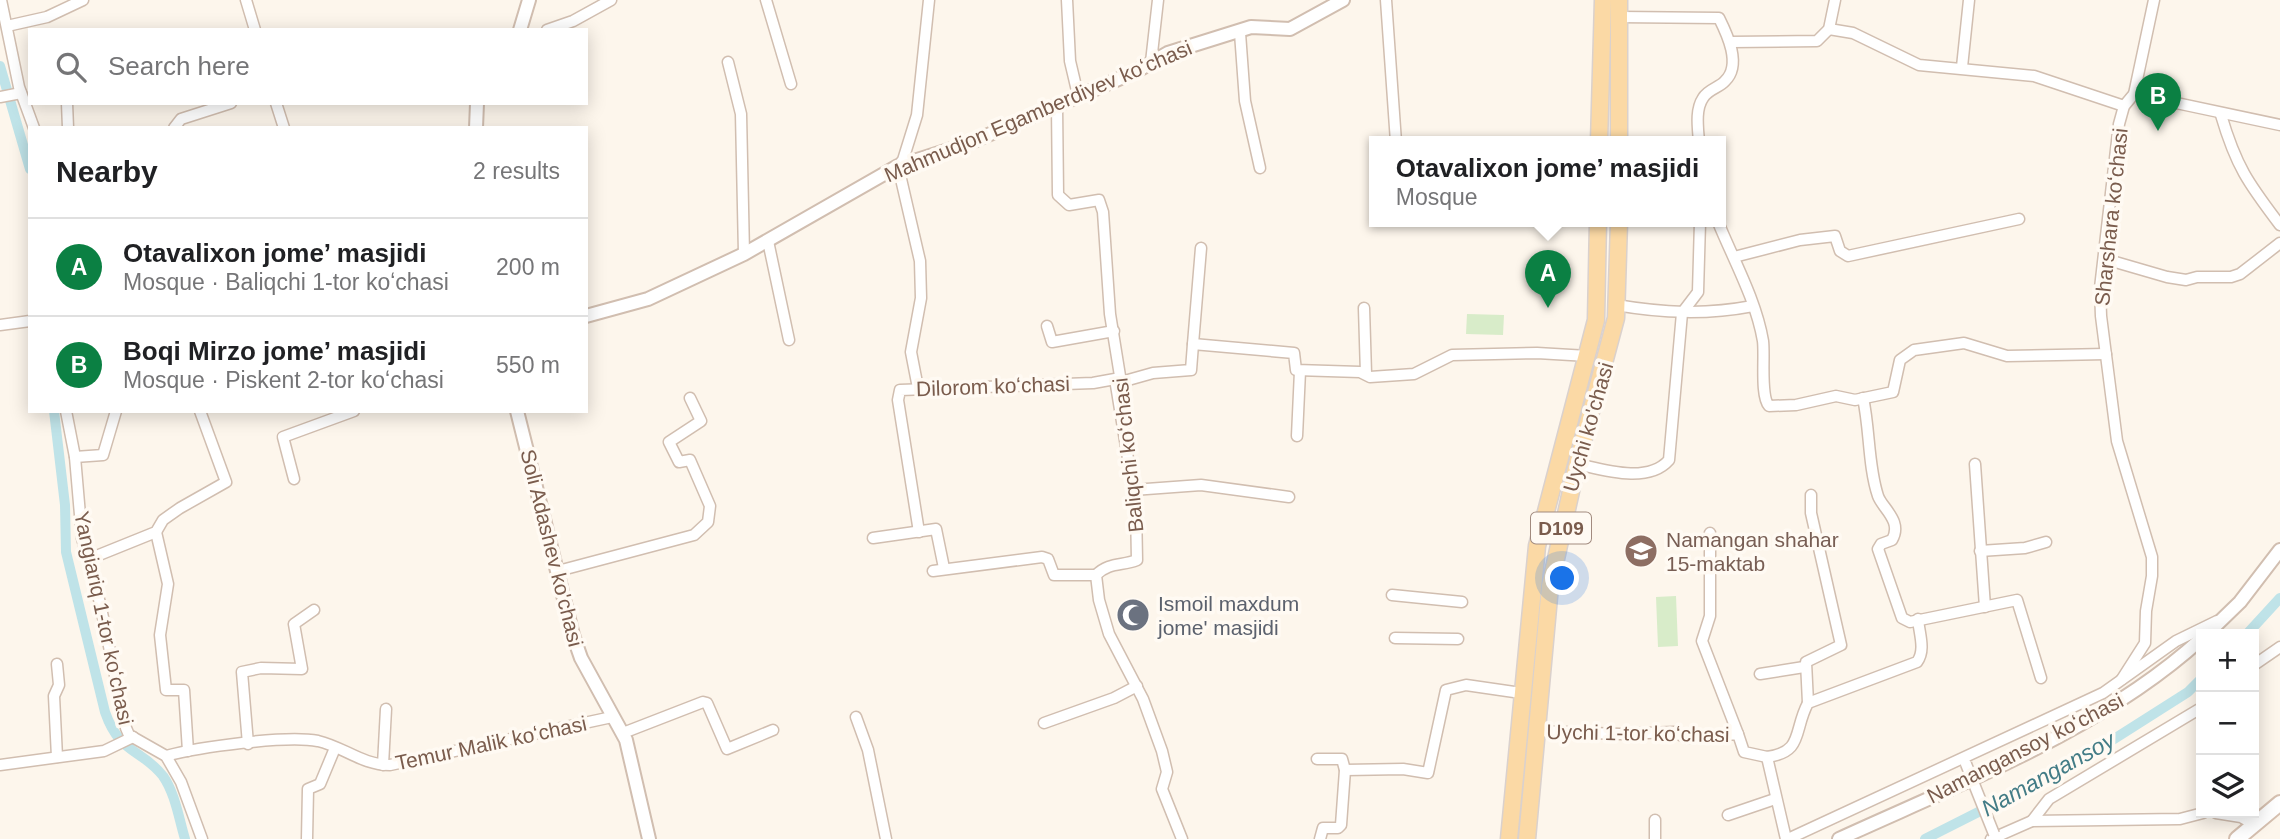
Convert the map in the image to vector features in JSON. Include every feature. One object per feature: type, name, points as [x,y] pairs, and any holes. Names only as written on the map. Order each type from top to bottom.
[{"type":"main road","points":[[1600,136],[1602,0]]},
{"type":"main road","points":[[1619,0],[1619,136]]},
{"type":"main road","name":"Uychi ko'chasi","points":[[1509,839],[1537,546],[1596,320],[1598,227]]},
{"type":"main road","name":"Uychi ko'chasi","points":[[1527,839],[1550,586],[1577,464],[1609,352],[1616,305],[1619,227]]},
{"type":"main road","points":[[2237,839],[2280,803]]},
{"type":"street","points":[[7,26],[47,18],[83,0]]},
{"type":"street","points":[[246,0],[254,28]]},
{"type":"street","points":[[521,28],[528,0]]},
{"type":"street","points":[[553,28],[573,21],[611,0]]},
{"type":"street","points":[[766,0],[791,84]]},
{"type":"street","points":[[918,388],[911,352],[920,298],[920,261],[898,166],[903,160],[917,115],[929,0]]},
{"type":"street","points":[[1067,0],[1070,61],[1078,95]]},
{"type":"street","points":[[1151,62],[1158,0]]},
{"type":"street","name":"Mahmudjon Egamberdiyev koʻchasi","points":[[588,315],[648,299],[744,254],[898,166],[967,144],[1189,45],[1240,33],[1251,27],[1290,29],[1343,0]]},
{"type":"street","points":[[1386,0],[1396,136]]},
{"type":"street","points":[[1731,42],[1821,39],[1829,29],[1835,0]]},
{"type":"street","points":[[1962,67],[1969,0]]},
{"type":"street","name":"Sharshara koʻchasi","points":[[2122,679],[2146,643],[2152,557],[2117,442],[2100,302],[2117,134],[2124,106],[2134,94],[2154,0]]},
{"type":"street","points":[[1,3],[19,93],[33,126]]},
{"type":"street","points":[[1619,17],[1719,18],[1731,42],[1730,75],[1723,83],[1709,91],[1699,105],[1699,136]]},
{"type":"street","points":[[47,18],[50,28]]},
{"type":"street","points":[[1829,29],[1853,33],[1919,65],[1962,67],[2034,76],[2124,106]]},
{"type":"street","points":[[1240,33],[1245,101],[1260,168]]},
{"type":"street","points":[[727,62],[740,114],[744,254]]},
{"type":"street","points":[[1,97],[19,93]]},
{"type":"street","points":[[2134,94],[2221,115],[2280,125]]},
{"type":"street","points":[[67,105],[68,126]]},
{"type":"street","points":[[176,126],[181,119],[225,105]]},
{"type":"street","points":[[278,105],[283,126]]},
{"type":"street","points":[[476,126],[477,105]]},
{"type":"street","name":"Baliqchi koʻchasi","points":[[1057,106],[1058,195],[1069,205],[1100,202],[1110,314],[1120,376],[1117,381],[1133,489],[1137,560],[1108,565],[1096,575]]},
{"type":"street","points":[[2221,115],[2233,158],[2241,173],[2280,225]]},
{"type":"street","points":[[1734,257],[1800,240],[1835,236],[1840,251],[1849,256],[2019,219]]},
{"type":"street","points":[[1577,464],[1616,471],[1648,472],[1664,466],[1669,460],[1682,313],[1698,292],[1700,227]]},
{"type":"street","points":[[1720,227],[1753,306],[1763,343],[1767,405],[1796,405],[1836,396],[1851,400],[1893,391],[1900,359],[1914,351],[1968,343],[2007,356],[2106,354]]},
{"type":"street","points":[[768,242],[789,340]]},
{"type":"street","points":[[2105,259],[2167,278],[2186,280],[2197,277],[2231,277],[2280,243]]},
{"type":"street","points":[[1201,248],[1193,344],[1294,353],[1296,370],[1366,374],[1370,377],[1414,374],[1452,355],[1537,353],[1588,356]]},
{"type":"street","points":[[1616,305],[1682,313],[1713,313],[1753,306]]},
{"type":"street","points":[[1364,308],[1366,374]]},
{"type":"street","points":[[0,325],[28,321]]},
{"type":"street","points":[[1047,326],[1052,342],[1114,331]]},
{"type":"street","name":"Dilorom koʻchasi","points":[[919,531],[898,394],[900,390],[1134,380],[1153,373],[1191,370],[1193,344]]},
{"type":"street","points":[[1297,436],[1300,371]]},
{"type":"street","points":[[558,571],[694,535],[708,522],[710,506],[690,460],[679,462],[668,442],[701,421],[690,397]]},
{"type":"street","points":[[1863,398],[1878,498],[1890,511],[1895,534],[1890,542],[1879,546],[1880,554],[1902,618],[1907,622],[2017,600],[2041,678]]},
{"type":"street","name":"Yangiariq 1-tor koʻchasi","points":[[66,413],[75,457],[82,538],[89,559],[124,723],[132,738],[166,757],[181,782],[202,839]]},
{"type":"street","points":[[75,457],[103,455],[115,413]]},
{"type":"street","points":[[89,559],[156,532],[163,520],[226,482],[201,413]]},
{"type":"street","points":[[294,479],[283,437],[349,413]]},
{"type":"street","name":"Soli Adashev ko'chasi","points":[[518,413],[581,658],[623,733],[632,759],[649,839]]},
{"type":"street","points":[[1975,464],[1985,607]]},
{"type":"street","points":[[1133,489],[1201,485],[1289,497]]},
{"type":"street","points":[[1811,495],[1811,513],[1842,645],[1810,658],[1804,667],[1808,703],[1791,749],[1784,755],[1767,757],[1775,799],[1787,839],[1964,762],[2103,693],[2176,641],[2224,618]]},
{"type":"street","points":[[873,538],[937,531],[944,568]]},
{"type":"street","points":[[156,532],[168,584],[160,635],[162,663],[166,690],[184,690],[188,751]]},
{"type":"street","points":[[1710,533],[1710,616],[1702,641],[1738,734]]},
{"type":"street","points":[[1980,551],[2025,548],[2046,542]]},
{"type":"street","points":[[2212,629],[2280,551]]},
{"type":"street","points":[[933,570],[1042,557],[1048,559],[1054,575],[1096,575],[1099,600],[1110,634],[1137,686],[1162,751],[1167,772],[1162,789],[1182,839]]},
{"type":"street","points":[[1392,594],[1462,602]]},
{"type":"street","points":[[248,744],[242,672],[302,669],[294,624],[314,610]]},
{"type":"street","points":[[1808,703],[1917,662],[1921,656],[1922,645],[1918,619]]},
{"type":"street","points":[[1395,638],[1458,639]]},
{"type":"street","name":"Namangansoy koʻchasi","points":[[1839,839],[1981,774],[2095,715],[2178,660],[2196,644]]},
{"type":"street","points":[[2259,662],[2280,647]]},
{"type":"street","points":[[57,664],[59,685],[54,696],[57,757]]},
{"type":"street","points":[[1760,674],[1804,667]]},
{"type":"street","points":[[1345,769],[1403,769],[1428,774],[1446,690],[1466,685],[1521,694]]},
{"type":"street","points":[[1044,723],[1102,703],[1137,686]]},
{"type":"street","points":[[623,733],[703,702],[707,703],[727,748],[774,730]]},
{"type":"street","points":[[383,765],[386,709]]},
{"type":"street","points":[[2032,821],[2049,799],[2196,711]]},
{"type":"street","name":"Temur Malik koʻchasi","points":[[166,757],[188,751],[307,740],[335,748],[362,761],[383,765],[421,760],[612,717]]},
{"type":"street","points":[[856,717],[867,750],[886,839]]},
{"type":"street","name":"Uychi 1-tor koʻchasi","points":[[1536,731],[1619,734],[1674,732],[1687,738],[1738,734],[1744,752],[1767,757]]},
{"type":"street","points":[[0,765],[115,748],[132,738]]},
{"type":"street","points":[[307,839],[308,789],[320,784],[335,748]]},
{"type":"street","points":[[1317,759],[1342,760],[1345,769],[1341,825],[1338,828],[1323,828],[1320,839]]},
{"type":"street","points":[[1964,762],[1994,836],[2032,821],[2180,819],[2196,815]]},
{"type":"street","points":[[1728,815],[1775,799]]},
{"type":"street","points":[[2243,818],[2254,824]]},
{"type":"street","points":[[1654,820],[1655,839]]},
{"type":"green space","points":[[1467,314],[1504,315],[1503,335],[1466,334]]},
{"type":"green space","points":[[1676,596],[1678,646],[1658,647],[1656,597]]},
{"type":"waterway","points":[[0,66],[28,162]]},
{"type":"waterway","points":[[54,413],[65,505],[66,552],[105,712],[124,744],[147,760],[163,776],[174,798],[185,839]]},
{"type":"waterway","name":"Namangansoy","points":[[2252,629],[2280,598]]},
{"type":"waterway","name":"Namangansoy","points":[[1925,839],[2081,760],[2188,692],[2196,684]]},
{"type":"place","name":"Boqi Mirzo jome’ masjidi","points":[[2158,131]]},
{"type":"place","name":"Otavalixon jome’ masjidi","points":[[1548,308]]},
{"type":"place","name":"Namangan shahar 15-maktab","points":[[1641,551]]},
{"type":"place","name":"Ismoil maxdum jome' masjidi","points":[[1133,615]]}]
